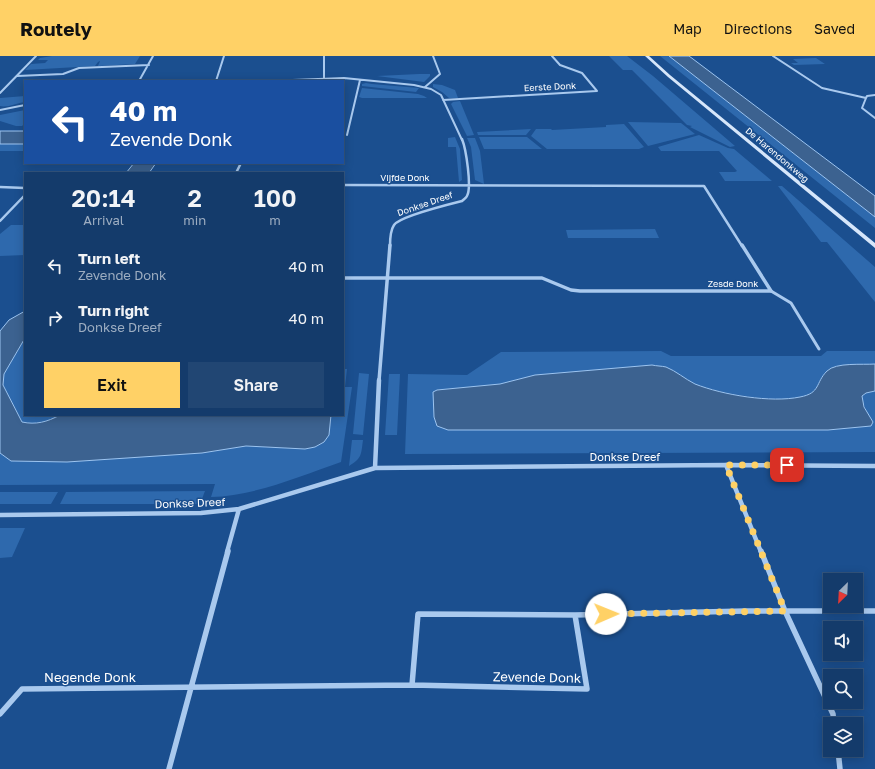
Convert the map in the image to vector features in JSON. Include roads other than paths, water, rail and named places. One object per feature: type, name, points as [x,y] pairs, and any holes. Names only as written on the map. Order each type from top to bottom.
[{"type":"main road","name":"De Harendonkweg","points":[[645,57],[875,246]]},
{"type":"street","points":[[0,93],[36,56]]},
{"type":"street","points":[[140,80],[153,56]]},
{"type":"street","points":[[216,80],[224,56]]},
{"type":"street","points":[[324,56],[324,78]]},
{"type":"street","points":[[425,87],[440,74],[433,56]]},
{"type":"street","name":"Eerste Donk","points":[[444,100],[597,92],[582,73],[560,65],[552,56]]},
{"type":"street","points":[[773,56],[822,88],[866,98],[867,96],[875,95]]},
{"type":"street","points":[[17,76],[63,74],[79,68],[149,65]]},
{"type":"street","points":[[287,80],[324,78],[360,80],[425,87],[441,95],[466,150],[468,186]]},
{"type":"street","points":[[347,135],[360,80]]},
{"type":"street","points":[[866,98],[862,108],[875,118]]},
{"type":"street","points":[[0,110],[24,106]]},
{"type":"street","name":"Vijfde Donk","points":[[344,185],[468,186]]},
{"type":"street","name":"Donkse Dreef","points":[[375,468],[379,369],[391,232],[395,223],[405,218],[462,201],[467,196],[468,186]]},
{"type":"street","name":"Zesde Donk","points":[[468,186],[704,186],[771,290]]},
{"type":"street","points":[[0,187],[24,188]]},
{"type":"street","points":[[0,221],[24,195]]},
{"type":"street","points":[[344,278],[386,278]]},
{"type":"street","name":"Zesde Donk","points":[[386,278],[542,278],[571,290],[580,291],[771,290]]},
{"type":"street","points":[[771,290],[791,303],[819,349]]},
{"type":"street","points":[[726,465],[785,611],[833,717]]},
{"type":"street","name":"Donkse Dreef","points":[[0,515],[201,513],[239,509],[375,468],[726,465],[875,466]]},
{"type":"street","points":[[170,769],[239,509]]},
{"type":"street","points":[[412,685],[418,614],[575,615],[875,611]]},
{"type":"street","name":"Zevende Donk","points":[[192,687],[412,685],[587,689],[575,615]]},
{"type":"street","name":"Negende Donk","points":[[0,714],[22,689],[192,687]]},
{"type":"street","points":[[839,757],[840,769]]}]
